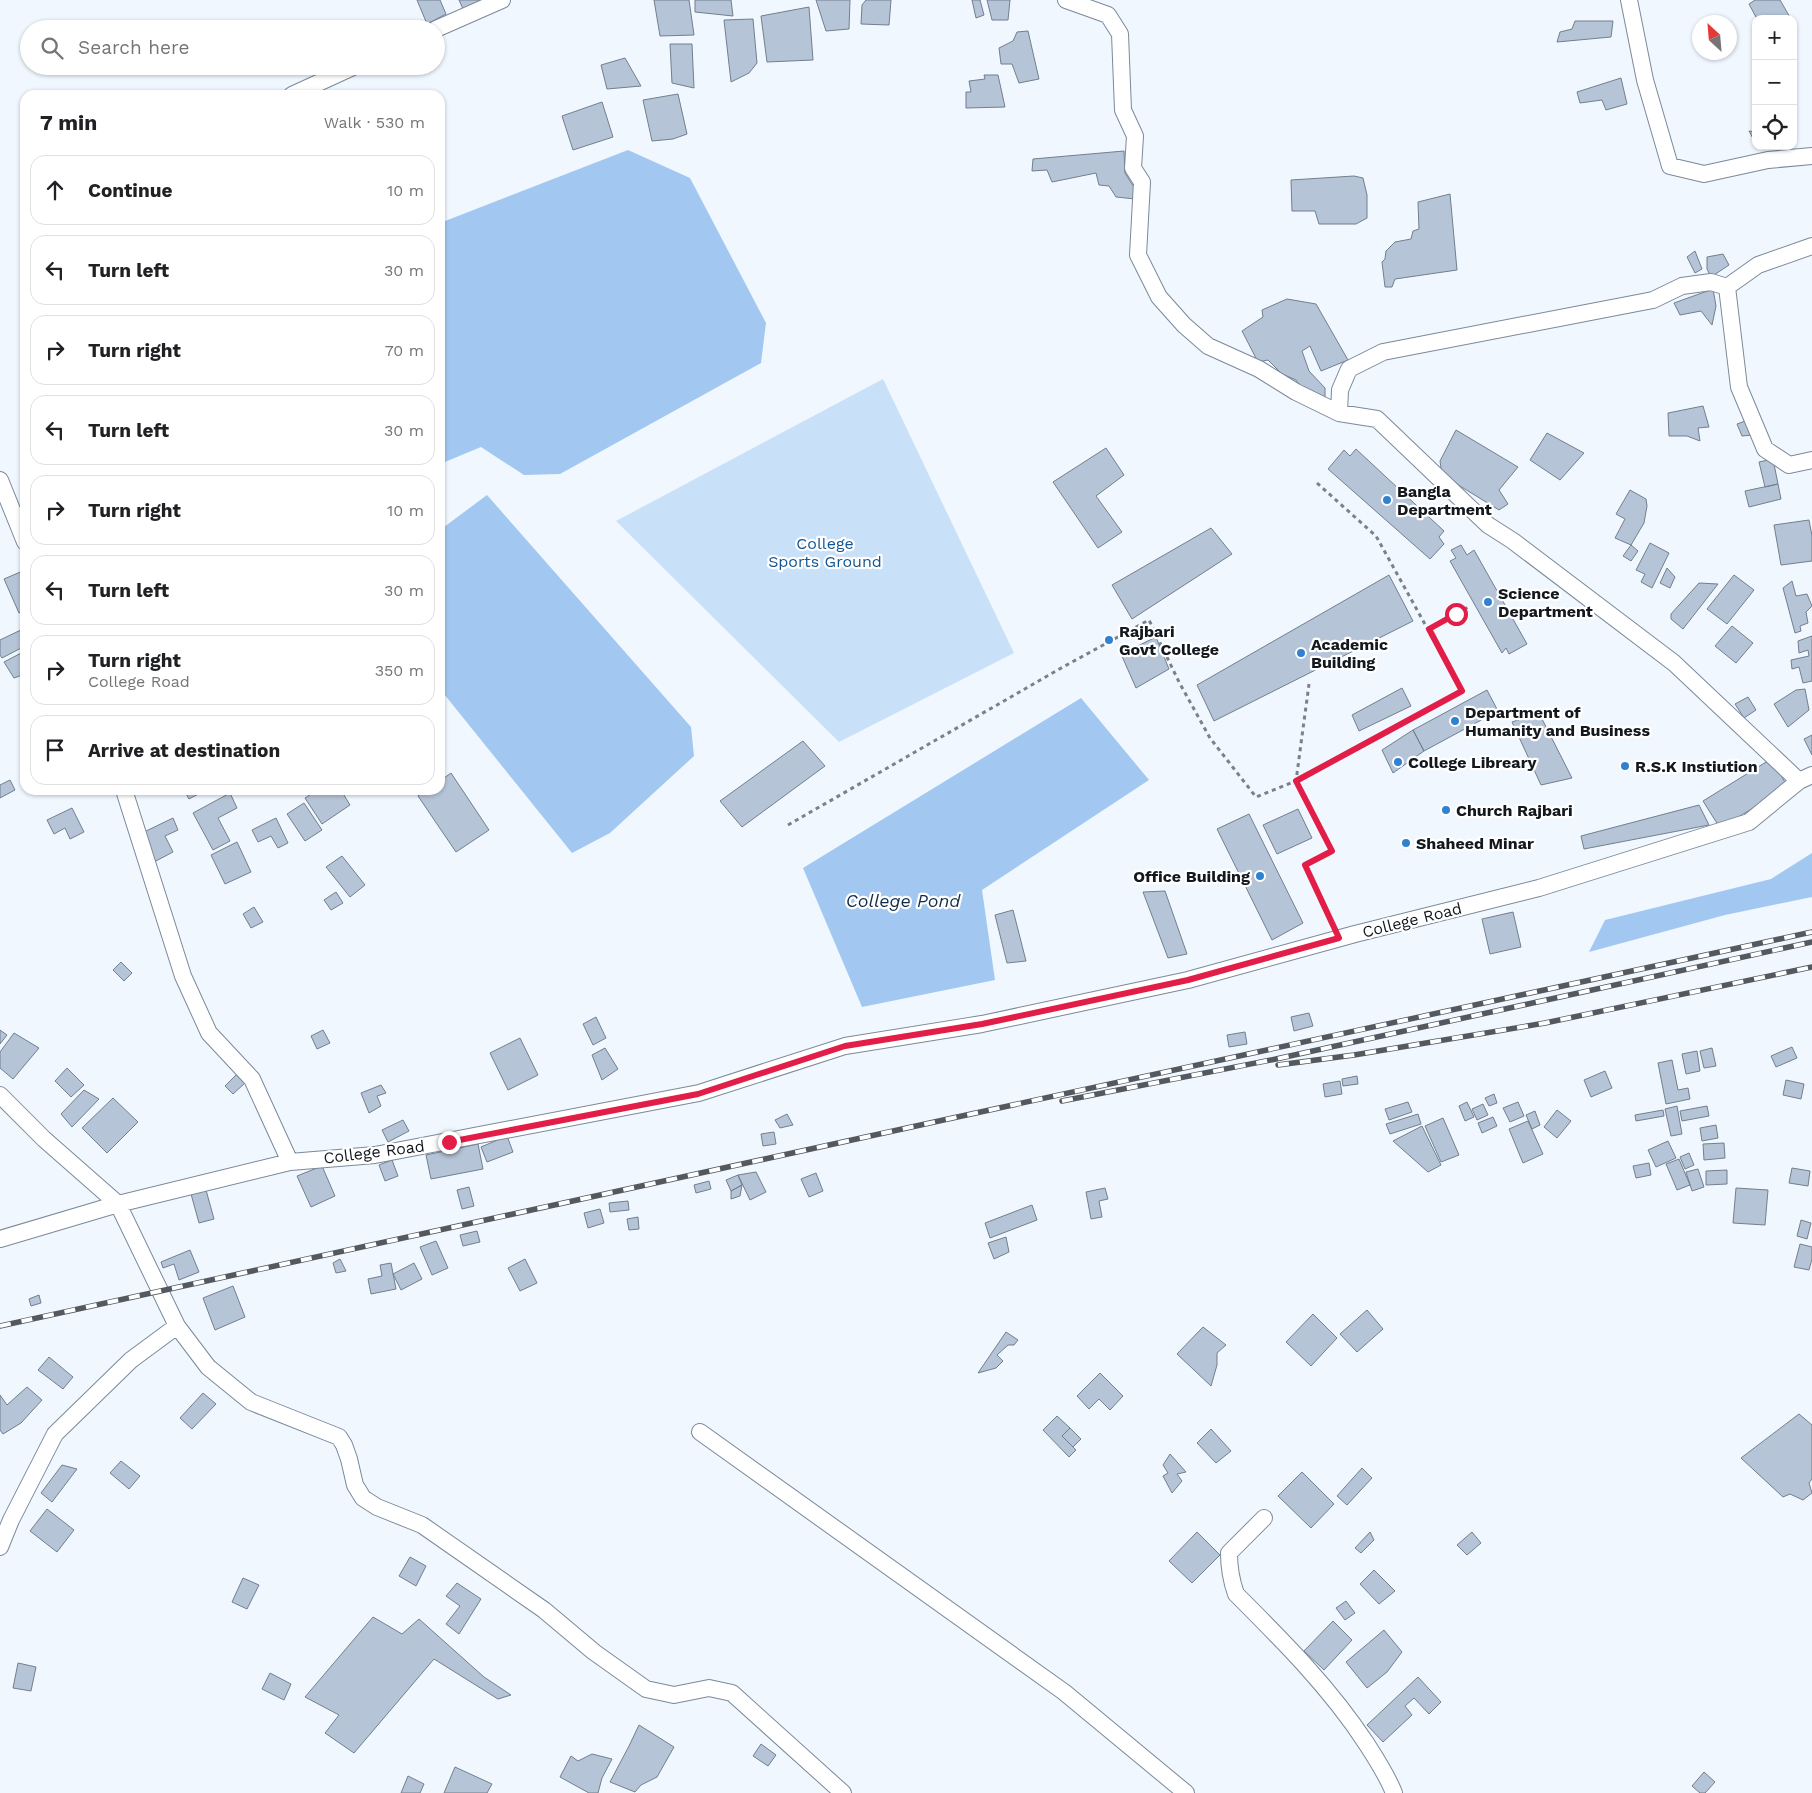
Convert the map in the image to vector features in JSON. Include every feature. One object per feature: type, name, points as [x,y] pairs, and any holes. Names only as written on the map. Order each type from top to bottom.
[{"type":"street","points":[[445,25],[502,0]]},
{"type":"street","points":[[1066,0],[1108,15],[1120,34],[1123,110],[1135,136],[1133,168],[1142,182],[1138,255],[1159,297],[1184,325],[1208,346],[1259,369],[1296,392],[1339,413],[1377,419],[1488,525],[1513,540],[1674,663],[1762,746],[1805,778]]},
{"type":"street","points":[[1629,0],[1645,80],[1670,166],[1704,174],[1768,160],[1812,156]]},
{"type":"street","points":[[303,90],[335,75]]},
{"type":"street","points":[[1727,287],[1758,266],[1812,246]]},
{"type":"street","points":[[1339,413],[1340,390],[1349,369],[1383,352],[1653,300],[1682,286],[1711,282],[1727,287]]},
{"type":"street","points":[[1727,287],[1739,387],[1765,449],[1789,465],[1812,460]]},
{"type":"street","points":[[0,480],[20,530]]},
{"type":"street","name":"College Road","points":[[0,1239],[118,1204],[290,1162],[375,1155],[698,1094],[845,1046],[982,1024],[1188,980],[1339,938],[1539,888],[1749,822],[1805,778]]},
{"type":"street","points":[[126,795],[183,976],[209,1033],[252,1078],[290,1162]]},
{"type":"street","points":[[0,1095],[44,1139],[118,1204],[177,1326],[208,1367],[251,1402],[338,1437],[344,1445],[355,1484],[363,1498],[378,1507],[422,1525],[544,1610],[594,1652],[646,1689],[674,1695],[708,1688],[732,1693],[843,1793]]},
{"type":"street","points":[[0,1547],[11,1520],[55,1434],[131,1360],[177,1326]]},
{"type":"street","points":[[700,1432],[1064,1692],[1186,1793]]},
{"type":"street","points":[[1264,1518],[1229,1553],[1231,1582],[1236,1594],[1294,1652],[1350,1718],[1387,1775],[1394,1793]]},
{"type":"path","points":[[788,825],[1063,667],[1149,620],[1179,682],[1210,738],[1256,797],[1296,781],[1462,691],[1376,536],[1317,483]]},
{"type":"path","points":[[1429,629],[1470,606]]},
{"type":"path","points":[[1308,684],[1296,781],[1332,851],[1305,865],[1339,938]]},
{"type":"green space","name":"College Sports Ground","points":[[883,379],[1014,653],[839,742],[616,521]]},
{"type":"water","points":[[628,150],[690,178],[766,323],[761,363],[560,474],[524,475],[481,447],[445,462],[445,221]]},
{"type":"water","points":[[487,495],[691,727],[694,756],[610,833],[572,853],[445,695],[445,526]]},
{"type":"water","name":"College Pond","points":[[1081,698],[1149,780],[982,890],[995,980],[862,1007],[803,868]]},
{"type":"water","points":[[1812,853],[1812,897],[1725,915],[1589,952],[1605,920],[1771,879]]},
{"type":"building","points":[[417,0],[440,0],[446,14],[435,20],[425,20]]},
{"type":"building","points":[[459,0],[479,0],[480,6],[463,9]]},
{"type":"building","points":[[654,0],[689,0],[694,35],[660,36]]},
{"type":"building","points":[[695,0],[731,0],[733,16],[695,12]]},
{"type":"building","points":[[816,0],[850,0],[849,29],[826,31]]},
{"type":"building","points":[[866,0],[891,0],[889,25],[861,24],[862,5]]},
{"type":"building","points":[[972,0],[980,0],[984,15],[976,18]]},
{"type":"building","points":[[987,0],[1010,0],[1008,20],[992,20]]},
{"type":"building","points":[[1755,0],[1780,0],[1789,15],[1755,15],[1749,4]]},
{"type":"building","points":[[809,7],[813,60],[767,62],[761,16]]},
{"type":"building","points":[[753,19],[757,63],[749,73],[731,82],[724,20]]},
{"type":"building","points":[[1575,21],[1613,21],[1611,37],[1557,42],[1560,32],[1572,29]]},
{"type":"building","points":[[1028,31],[1039,79],[1019,83],[1012,64],[1001,64],[999,48],[1013,41],[1017,32]]},
{"type":"building","points":[[670,44],[692,44],[694,88],[672,83]]},
{"type":"building","points":[[625,58],[641,86],[607,89],[601,65]]},
{"type":"building","points":[[984,75],[998,75],[1005,107],[966,108],[966,92],[971,92],[969,81],[985,79]]},
{"type":"building","points":[[1621,78],[1627,104],[1606,110],[1602,100],[1580,103],[1577,92]]},
{"type":"building","points":[[678,94],[687,134],[673,139],[652,141],[643,100]]},
{"type":"building","points":[[602,102],[613,137],[573,150],[562,116]]},
{"type":"building","points":[[1124,151],[1125,173],[1135,189],[1135,199],[1116,197],[1109,186],[1099,185],[1096,173],[1052,182],[1047,170],[1032,171],[1033,159]]},
{"type":"building","points":[[1354,176],[1363,178],[1367,195],[1367,218],[1356,224],[1319,224],[1315,211],[1292,211],[1291,180]]},
{"type":"building","points":[[1450,194],[1457,270],[1395,279],[1392,287],[1385,287],[1382,262],[1385,259],[1386,251],[1395,242],[1411,239],[1413,231],[1419,229],[1418,202]]},
{"type":"building","points":[[1695,251],[1702,269],[1695,273],[1687,257]]},
{"type":"building","points":[[1723,254],[1729,265],[1711,277],[1707,269],[1707,257]]},
{"type":"building","points":[[1713,289],[1716,306],[1712,325],[1701,311],[1680,315],[1674,303]]},
{"type":"building","points":[[1287,299],[1316,304],[1348,360],[1321,371],[1310,346],[1302,351],[1309,371],[1325,388],[1325,401],[1304,393],[1296,380],[1282,374],[1268,360],[1258,362],[1242,331],[1263,317],[1262,310]]},
{"type":"building","points":[[1703,406],[1709,427],[1698,428],[1700,441],[1687,436],[1669,436],[1668,413]]},
{"type":"building","points":[[1751,419],[1753,435],[1742,436],[1737,424]]},
{"type":"building","points":[[1456,430],[1518,467],[1499,490],[1508,504],[1499,510],[1442,475],[1440,461]]},
{"type":"building","points":[[1547,433],[1584,453],[1560,480],[1530,460]]},
{"type":"building","points":[[1106,448],[1124,475],[1096,496],[1122,532],[1098,548],[1053,482]]},
{"type":"building","name":"Bangla Department","points":[[1356,449],[1444,531],[1439,537],[1444,544],[1430,559],[1328,469],[1344,450],[1350,456]]},
{"type":"building","points":[[1773,459],[1778,484],[1765,487],[1759,462]]},
{"type":"building","points":[[1778,484],[1781,499],[1749,507],[1745,491]]},
{"type":"building","points":[[1630,490],[1646,499],[1647,506],[1644,523],[1631,545],[1615,538],[1625,519],[1616,514]]},
{"type":"building","points":[[1809,520],[1812,536],[1812,561],[1781,565],[1774,525]]},
{"type":"building","points":[[1211,528],[1232,554],[1132,619],[1112,585]]},
{"type":"building","points":[[1650,543],[1669,553],[1652,588],[1641,582],[1645,574],[1636,570]]},
{"type":"building","name":"Science Department","points":[[1461,545],[1467,555],[1474,550],[1527,644],[1509,654],[1506,648],[1502,653],[1450,561],[1456,558],[1451,550]]},
{"type":"building","points":[[1631,545],[1638,551],[1631,561],[1623,556]]},
{"type":"building","points":[[1667,568],[1675,577],[1670,588],[1660,583]]},
{"type":"building","points":[[20,572],[19,613],[4,579]]},
{"type":"building","name":"Academic Building","points":[[1389,575],[1413,621],[1214,721],[1197,685]]},
{"type":"building","points":[[1734,575],[1754,590],[1727,624],[1707,609]]},
{"type":"building","points":[[1792,581],[1796,596],[1807,594],[1812,606],[1806,612],[1808,623],[1800,626],[1801,631],[1795,633],[1783,588]]},
{"type":"building","points":[[1699,583],[1718,584],[1683,629],[1671,619],[1671,614]]},
{"type":"building","points":[[1732,626],[1753,643],[1736,663],[1715,646]]},
{"type":"building","points":[[20,630],[20,649],[2,658],[0,655],[0,640]]},
{"type":"building","points":[[1812,636],[1812,681],[1803,683],[1799,667],[1792,669],[1791,660],[1809,656],[1808,650],[1799,653],[1798,641]]},
{"type":"building","points":[[1156,637],[1169,669],[1136,688],[1121,654]]},
{"type":"building","points":[[20,654],[20,676],[14,678],[4,662]]},
{"type":"building","points":[[1402,688],[1411,706],[1359,731],[1352,715]]},
{"type":"building","points":[[1805,689],[1809,710],[1788,727],[1774,704],[1796,690]]},
{"type":"building","name":"Department of Humanity and Business","points":[[1487,690],[1498,711],[1424,751],[1413,730]]},
{"type":"building","points":[[1748,697],[1756,710],[1744,718],[1735,704]]},
{"type":"building","points":[[1539,713],[1572,778],[1541,785],[1512,722]]},
{"type":"building","name":"College Libreary","points":[[1413,730],[1424,751],[1393,773],[1382,750]]},
{"type":"building","points":[[1812,735],[1812,755],[1804,739]]},
{"type":"building","points":[[803,741],[825,766],[742,827],[720,801]]},
{"type":"building","points":[[1771,759],[1788,787],[1720,828],[1703,801]]},
{"type":"building","points":[[451,773],[489,830],[456,852],[418,796],[445,795],[445,777]]},
{"type":"building","points":[[10,780],[15,790],[0,798],[0,785]]},
{"type":"building","points":[[187,795],[197,795],[189,799]]},
{"type":"building","points":[[226,795],[231,795],[237,808],[218,818],[230,841],[213,850],[193,813]]},
{"type":"building","points":[[310,795],[344,795],[350,805],[322,824],[305,798]]},
{"type":"building","points":[[304,803],[322,830],[305,841],[287,814]]},
{"type":"building","points":[[1699,805],[1709,825],[1584,849],[1581,836]]},
{"type":"building","points":[[72,808],[84,832],[70,839],[65,828],[54,834],[47,820]]},
{"type":"building","points":[[1298,809],[1312,838],[1277,854],[1263,825]]},
{"type":"building","name":"Office Building","points":[[1249,814],[1303,923],[1272,940],[1217,829]]},
{"type":"building","points":[[173,818],[178,830],[165,836],[173,852],[154,862],[140,834]]},
{"type":"building","points":[[276,818],[288,843],[278,848],[271,836],[258,842],[252,830]]},
{"type":"building","points":[[237,842],[251,872],[225,884],[211,855]]},
{"type":"building","points":[[342,856],[365,885],[350,897],[326,867]]},
{"type":"building","points":[[1165,891],[1187,954],[1168,958],[1143,892]]},
{"type":"building","points":[[336,892],[343,903],[331,910],[324,900]]},
{"type":"building","points":[[254,907],[263,922],[251,928],[243,914]]},
{"type":"building","points":[[1013,910],[1026,961],[1007,963],[995,915]]},
{"type":"building","points":[[1513,912],[1521,947],[1490,954],[1482,919]]},
{"type":"building","points":[[121,962],[132,973],[124,981],[113,970]]},
{"type":"building","points":[[1309,1013],[1313,1026],[1294,1031],[1291,1017]]},
{"type":"building","points":[[596,1017],[606,1038],[593,1045],[583,1024]]},
{"type":"building","points":[[0,1030],[7,1035],[0,1044]]},
{"type":"building","points":[[323,1030],[330,1043],[317,1049],[311,1036]]},
{"type":"building","points":[[1245,1032],[1247,1044],[1229,1047],[1227,1035]]},
{"type":"building","points":[[14,1033],[39,1048],[13,1079],[0,1068],[0,1052]]},
{"type":"building","points":[[520,1038],[538,1075],[508,1090],[490,1053]]},
{"type":"building","points":[[1792,1047],[1797,1058],[1776,1067],[1771,1056]]},
{"type":"building","points":[[605,1048],[618,1069],[602,1080],[592,1055]]},
{"type":"building","points":[[1712,1048],[1716,1066],[1704,1068],[1700,1051]]},
{"type":"building","points":[[1697,1051],[1700,1071],[1686,1074],[1682,1054]]},
{"type":"building","points":[[1672,1060],[1678,1090],[1688,1088],[1690,1099],[1666,1104],[1658,1063]]},
{"type":"building","points":[[67,1068],[84,1085],[71,1097],[55,1081]]},
{"type":"building","points":[[1605,1071],[1612,1088],[1591,1097],[1584,1080]]},
{"type":"building","points":[[237,1074],[245,1083],[233,1094],[225,1086]]},
{"type":"building","points":[[1357,1076],[1358,1084],[1343,1086],[1342,1079]]},
{"type":"building","points":[[1786,1080],[1804,1084],[1801,1099],[1783,1095]]},
{"type":"building","points":[[1340,1081],[1342,1094],[1325,1097],[1323,1084]]},
{"type":"building","points":[[381,1085],[386,1093],[377,1096],[381,1106],[369,1113],[361,1093]]},
{"type":"building","points":[[84,1090],[99,1099],[72,1127],[61,1114]]},
{"type":"building","points":[[1494,1094],[1497,1103],[1489,1106],[1485,1098]]},
{"type":"building","points":[[113,1098],[138,1122],[107,1153],[82,1128]]},
{"type":"building","points":[[1408,1102],[1412,1112],[1389,1120],[1385,1109]]},
{"type":"building","points":[[1467,1102],[1474,1117],[1465,1121],[1459,1106]]},
{"type":"building","points":[[1518,1102],[1524,1116],[1510,1122],[1503,1108]]},
{"type":"building","points":[[1483,1104],[1488,1115],[1477,1120],[1472,1109]]},
{"type":"building","points":[[1677,1106],[1682,1134],[1671,1136],[1665,1109]]},
{"type":"building","points":[[1707,1106],[1709,1116],[1682,1121],[1680,1111]]},
{"type":"building","points":[[1557,1110],[1571,1121],[1557,1138],[1544,1127]]},
{"type":"building","points":[[1663,1110],[1664,1116],[1636,1121],[1635,1115]]},
{"type":"building","points":[[1535,1111],[1540,1125],[1532,1129],[1526,1115]]},
{"type":"building","points":[[787,1114],[793,1125],[780,1128],[775,1120]]},
{"type":"building","points":[[1418,1114],[1421,1124],[1390,1134],[1386,1124]]},
{"type":"building","points":[[1493,1117],[1497,1126],[1482,1133],[1478,1123]]},
{"type":"building","points":[[1443,1118],[1459,1155],[1441,1162],[1425,1126]]},
{"type":"building","points":[[403,1120],[409,1131],[388,1142],[382,1130]]},
{"type":"building","points":[[1528,1121],[1543,1154],[1523,1163],[1509,1129]]},
{"type":"building","points":[[1716,1125],[1718,1138],[1702,1141],[1700,1128]]},
{"type":"building","points":[[1422,1126],[1441,1165],[1428,1172],[1393,1141]]},
{"type":"building","points":[[774,1132],[776,1144],[763,1146],[761,1134]]},
{"type":"building","points":[[507,1136],[513,1152],[487,1162],[481,1147]]},
{"type":"building","points":[[1668,1141],[1676,1158],[1656,1167],[1648,1150]]},
{"type":"building","points":[[1724,1143],[1725,1158],[1704,1160],[1703,1144]]},
{"type":"building","points":[[478,1144],[483,1169],[431,1179],[426,1155]]},
{"type":"building","points":[[1689,1153],[1694,1165],[1685,1169],[1680,1157]]},
{"type":"building","points":[[1679,1159],[1690,1185],[1677,1190],[1666,1164]]},
{"type":"building","points":[[392,1160],[398,1176],[385,1181],[379,1165]]},
{"type":"building","points":[[1649,1163],[1651,1175],[1636,1178],[1633,1166]]},
{"type":"building","points":[[322,1166],[335,1196],[311,1207],[297,1176]]},
{"type":"building","points":[[1792,1168],[1810,1171],[1808,1186],[1789,1183]]},
{"type":"building","points":[[1698,1169],[1704,1187],[1692,1191],[1686,1172]]},
{"type":"building","points":[[1727,1170],[1727,1184],[1706,1185],[1706,1171]]},
{"type":"building","points":[[756,1172],[766,1192],[750,1200],[738,1175]]},
{"type":"building","points":[[816,1173],[823,1191],[809,1197],[801,1179]]},
{"type":"building","points":[[738,1175],[742,1185],[731,1191],[726,1180]]},
{"type":"building","points":[[709,1181],[711,1189],[696,1193],[694,1185]]},
{"type":"building","points":[[742,1185],[740,1196],[731,1199],[731,1191]]},
{"type":"building","points":[[469,1187],[474,1206],[462,1209],[457,1190]]},
{"type":"building","points":[[1105,1188],[1108,1199],[1099,1201],[1102,1217],[1091,1219],[1086,1192]]},
{"type":"building","points":[[1736,1188],[1768,1190],[1765,1225],[1733,1223]]},
{"type":"building","points":[[206,1190],[214,1219],[199,1223],[191,1194]]},
{"type":"building","points":[[628,1201],[629,1210],[610,1212],[609,1203]]},
{"type":"building","points":[[1032,1205],[1037,1220],[990,1238],[985,1223]]},
{"type":"building","points":[[600,1209],[604,1223],[588,1228],[584,1213]]},
{"type":"building","points":[[638,1217],[639,1229],[629,1230],[627,1219]]},
{"type":"building","points":[[1801,1220],[1811,1223],[1807,1239],[1797,1236]]},
{"type":"building","points":[[477,1231],[480,1242],[463,1246],[460,1235]]},
{"type":"building","points":[[1006,1237],[1009,1252],[994,1259],[988,1243]]},
{"type":"building","points":[[436,1241],[448,1268],[432,1275],[420,1247]]},
{"type":"building","points":[[1800,1244],[1812,1247],[1812,1259],[1809,1270],[1794,1267]]},
{"type":"building","points":[[190,1250],[199,1272],[179,1280],[174,1264],[163,1268],[161,1262]]},
{"type":"building","points":[[340,1259],[346,1271],[336,1273],[333,1263]]},
{"type":"building","points":[[525,1259],[537,1283],[520,1291],[508,1268]]},
{"type":"building","points":[[391,1263],[396,1289],[371,1294],[368,1279],[382,1276],[380,1265]]},
{"type":"building","points":[[414,1263],[422,1279],[401,1290],[393,1274]]},
{"type":"building","points":[[233,1286],[245,1317],[215,1330],[203,1298]]},
{"type":"building","points":[[39,1295],[41,1303],[31,1306],[29,1299]]},
{"type":"building","points":[[1367,1310],[1383,1329],[1357,1352],[1340,1334]]},
{"type":"building","points":[[1313,1314],[1337,1338],[1311,1366],[1286,1342]]},
{"type":"building","points":[[1203,1327],[1226,1345],[1217,1353],[1217,1365],[1211,1386],[1177,1354]]},
{"type":"building","points":[[1006,1332],[1018,1340],[1014,1345],[1008,1345],[997,1355],[1003,1361],[996,1368],[978,1373]]},
{"type":"building","points":[[49,1357],[73,1377],[63,1389],[38,1370]]},
{"type":"building","points":[[1100,1373],[1123,1396],[1110,1410],[1099,1399],[1089,1409],[1077,1396]]},
{"type":"building","points":[[27,1387],[42,1400],[21,1423],[3,1434],[0,1430],[0,1395],[7,1405]]},
{"type":"building","points":[[203,1393],[216,1404],[192,1429],[180,1418]]},
{"type":"building","points":[[1799,1414],[1812,1425],[1812,1479],[1809,1483],[1812,1493],[1803,1500],[1790,1494],[1783,1497],[1741,1458]]},
{"type":"building","points":[[1057,1416],[1070,1428],[1062,1436],[1076,1450],[1069,1457],[1043,1430]]},
{"type":"building","points":[[1070,1428],[1081,1439],[1073,1447],[1062,1436]]},
{"type":"building","points":[[1211,1429],[1231,1451],[1216,1463],[1197,1443]]},
{"type":"building","points":[[1170,1454],[1186,1472],[1177,1474],[1182,1481],[1172,1493],[1163,1476],[1168,1473],[1163,1465]]},
{"type":"building","points":[[121,1461],[140,1476],[129,1489],[110,1473]]},
{"type":"building","points":[[62,1465],[77,1469],[52,1502],[41,1493]]},
{"type":"building","points":[[1362,1468],[1372,1478],[1347,1505],[1337,1496]]},
{"type":"building","points":[[1302,1472],[1334,1504],[1311,1528],[1278,1496]]},
{"type":"building","points":[[47,1509],[74,1530],[57,1552],[30,1531]]},
{"type":"building","points":[[1197,1532],[1220,1555],[1192,1583],[1169,1561]]},
{"type":"building","points":[[1370,1532],[1374,1540],[1361,1553],[1355,1548]]},
{"type":"building","points":[[1472,1532],[1481,1543],[1467,1555],[1457,1545]]},
{"type":"building","points":[[410,1557],[426,1566],[416,1586],[399,1576]]},
{"type":"building","points":[[1374,1570],[1395,1591],[1379,1604],[1360,1584]]},
{"type":"building","points":[[243,1578],[259,1585],[247,1609],[232,1602]]},
{"type":"building","points":[[457,1583],[481,1599],[459,1634],[446,1624],[460,1606],[446,1596]]},
{"type":"building","points":[[1346,1601],[1355,1613],[1345,1620],[1336,1608]]},
{"type":"building","points":[[373,1617],[402,1634],[419,1619],[484,1677],[511,1695],[498,1699],[434,1659],[354,1753],[325,1733],[339,1715],[305,1697]]},
{"type":"building","points":[[1333,1621],[1352,1640],[1324,1670],[1304,1651]]},
{"type":"building","points":[[1384,1630],[1402,1652],[1387,1672],[1367,1688],[1346,1662]]},
{"type":"building","points":[[18,1663],[36,1667],[31,1691],[13,1688]]},
{"type":"building","points":[[270,1673],[291,1684],[284,1700],[262,1689]]},
{"type":"building","points":[[1418,1677],[1441,1702],[1429,1714],[1414,1698],[1405,1706],[1412,1715],[1383,1742],[1367,1725]]},
{"type":"building","points":[[639,1725],[674,1747],[657,1777],[641,1785],[635,1792],[610,1782]]},
{"type":"building","points":[[761,1744],[776,1755],[768,1766],[753,1756]]},
{"type":"building","points":[[592,1754],[612,1759],[602,1778],[598,1793],[589,1793],[560,1777],[571,1756],[578,1761]]},
{"type":"building","points":[[455,1767],[492,1784],[487,1793],[444,1793]]},
{"type":"building","points":[[1704,1772],[1715,1782],[1705,1793],[1700,1793],[1692,1786]]},
{"type":"building","points":[[408,1776],[424,1784],[420,1793],[401,1793]]},
{"type":"railway","points":[[0,1326],[1812,932]]},
{"type":"railway","points":[[1062,1101],[1276,1059],[1812,942]]},
{"type":"railway","points":[[1278,1065],[1354,1055],[1545,1023],[1812,967]]},
{"type":"place","name":"Bangla Department","points":[[1387,500]]},
{"type":"place","name":"Science Department","points":[[1488,602]]},
{"type":"place","name":"Rajbari Govt College","points":[[1109,640]]},
{"type":"place","name":"Academic Building","points":[[1301,653]]},
{"type":"place","name":"Department of Humanity and Business","points":[[1455,721]]},
{"type":"place","name":"College Libreary","points":[[1398,762]]},
{"type":"place","name":"R.S.K Instiution","points":[[1625,766]]},
{"type":"place","name":"Church Rajbari","points":[[1446,810]]},
{"type":"place","name":"Shaheed Minar","points":[[1406,843]]},
{"type":"place","name":"Office Building","points":[[1260,876]]},
{"type":"route","points":[[449,1142],[698,1094],[845,1046],[982,1024],[1188,980],[1339,938],[1305,865],[1332,851],[1296,781],[1462,691],[1429,629],[1456,614]]}]
